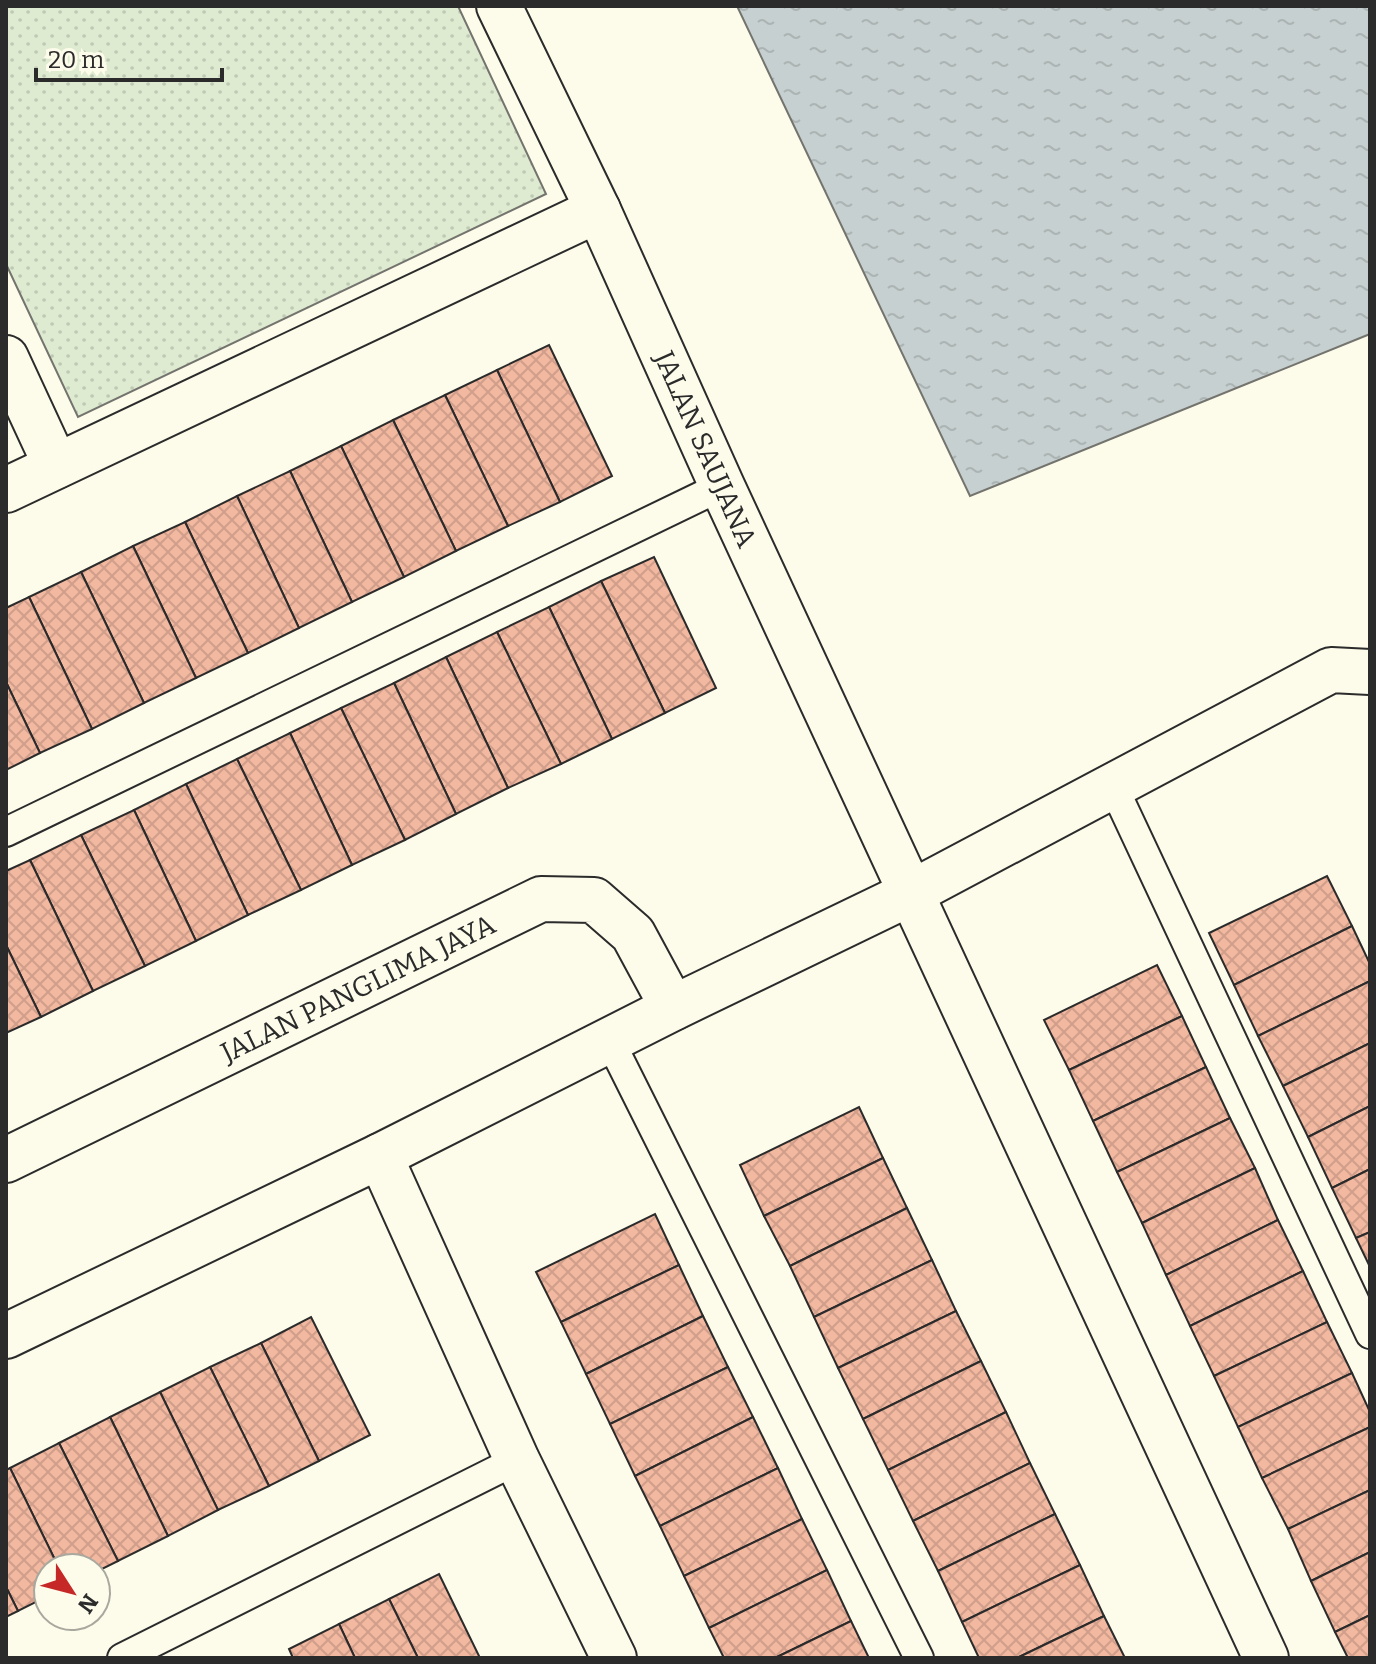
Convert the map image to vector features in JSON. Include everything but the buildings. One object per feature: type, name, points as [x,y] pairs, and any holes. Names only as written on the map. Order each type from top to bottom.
[{"type":"street","name":"JALAN SAUJANA","points":[[499,6],[598,210],[722,486],[1266,1658]]},
{"type":"street","points":[[6,490],[598,210]]},
{"type":"street","points":[[6,358],[56,466]]},
{"type":"street","points":[[6,1336],[380,1156],[673,1008],[911,893],[1331,670],[1370,672]]},
{"type":"street","name":"JALAN PANGLIMA JAYA","points":[[6,1160],[541,899],[594,900],[633,934],[673,1008]]},
{"type":"street","points":[[380,1156],[517,1460],[614,1658]]},
{"type":"lane","points":[[6,832],[722,486]]},
{"type":"lane","points":[[1113,786],[1370,1334]]},
{"type":"lane","points":[[610,1041],[919,1658]]},
{"type":"lane","points":[[122,1658],[517,1460]]},
{"type":"green space","points":[[6,6],[458,6],[546,194],[78,417],[6,264]]},
{"type":"water","points":[[737,6],[1370,6],[1370,334],[970,496]]}]
